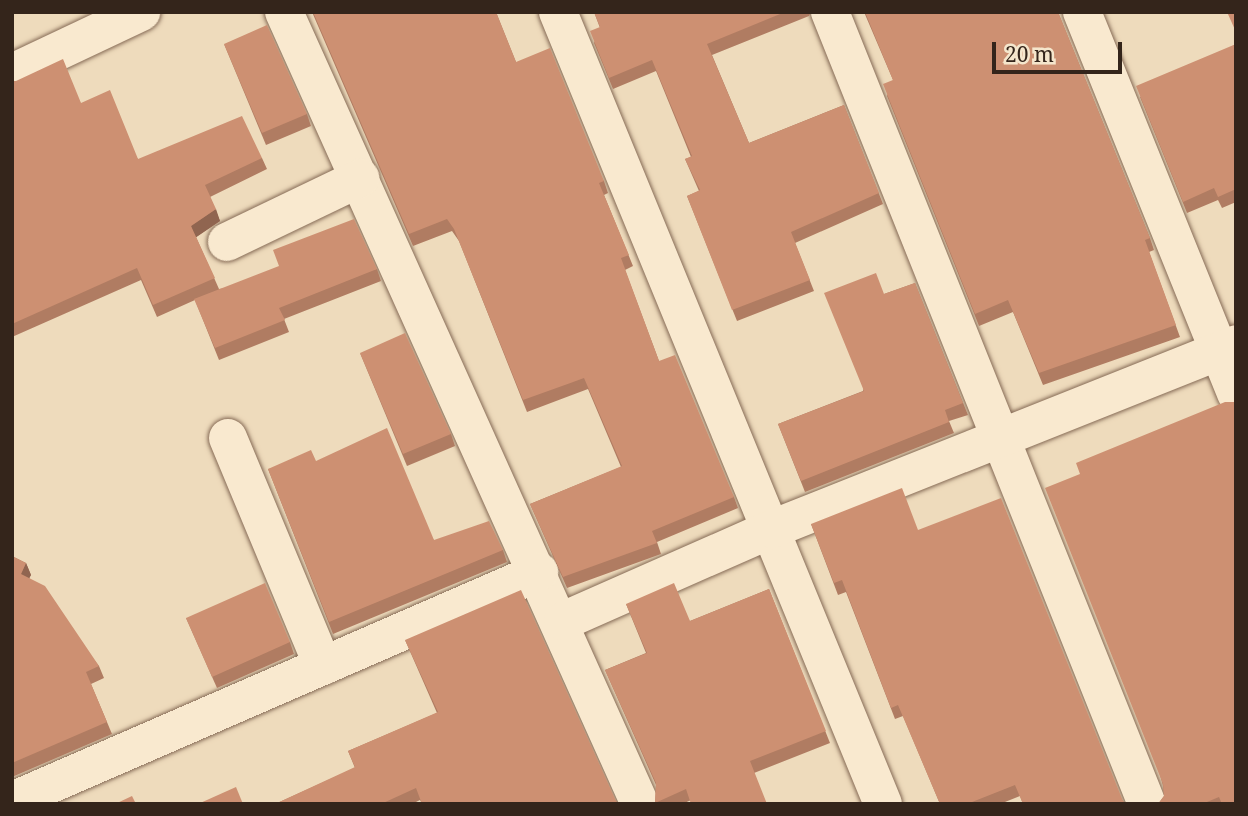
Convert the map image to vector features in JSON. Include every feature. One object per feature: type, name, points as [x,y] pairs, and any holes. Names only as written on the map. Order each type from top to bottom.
[{"type":"street","points":[[12,72],[141,12]]},
{"type":"street","points":[[284,12],[563,621],[640,804]]},
{"type":"street","points":[[558,12],[883,804]]},
{"type":"street","points":[[830,12],[1005,440],[1147,804]]},
{"type":"street","points":[[1082,12],[1227,347],[1236,393]]},
{"type":"street","points":[[227,242],[360,178]]},
{"type":"street","points":[[563,621],[772,529],[1005,440],[1227,347]]},
{"type":"street","points":[[228,438],[323,666]]},
{"type":"street","points":[[12,801],[539,572]]},
{"type":"building","points":[[313,12],[496,12],[516,62],[550,48],[604,181],[599,183],[629,255],[621,258],[659,361],[675,355],[734,497],[652,531],[657,543],[563,577],[530,504],[622,466],[584,378],[523,400],[454,229],[447,219],[409,234]]},
{"type":"building","points":[[594,12],[785,12],[707,44],[749,143],[844,105],[879,193],[791,232],[810,280],[732,310],[687,196],[700,190],[685,159],[692,156],[652,60],[609,78],[590,31],[600,27]]},
{"type":"building","points":[[865,12],[1058,12],[1150,238],[1145,240],[1176,325],[1039,373],[1008,300],[975,314],[883,84],[893,80]]},
{"type":"building","points":[[1227,12],[1236,12],[1236,32]]},
{"type":"building","points":[[267,25],[307,114],[262,133],[224,44]]},
{"type":"building","points":[[1236,44],[1236,189],[1218,197],[1214,188],[1183,202],[1136,86]]},
{"type":"building","points":[[63,59],[81,103],[110,90],[138,159],[242,116],[262,158],[205,185],[216,209],[191,226],[215,278],[153,305],[137,268],[12,324],[12,81]]},
{"type":"building","points":[[354,219],[377,269],[279,308],[285,320],[215,348],[194,299],[279,266],[273,250]]},
{"type":"building","points":[[876,273],[884,294],[915,283],[963,403],[945,410],[949,422],[801,481],[778,424],[864,391],[824,293]]},
{"type":"building","points":[[405,333],[451,434],[403,454],[360,353]]},
{"type":"building","points":[[1225,402],[1236,402],[1236,804],[1222,804],[1219,797],[1202,804],[1158,804],[1164,796],[1163,784],[1045,488],[1080,474],[1076,463]]},
{"type":"building","points":[[387,428],[434,540],[489,521],[503,550],[329,622],[268,469],[311,450],[316,461]]},
{"type":"building","points":[[902,488],[918,530],[1001,498],[1126,804],[1023,804],[1015,785],[967,804],[940,804],[898,705],[891,708],[842,580],[834,583],[811,524]]},
{"type":"building","points":[[12,556],[26,563],[21,574],[45,586],[99,666],[86,672],[107,722],[12,763]]},
{"type":"building","points":[[265,583],[290,642],[212,677],[186,618]]},
{"type":"building","points":[[674,583],[690,621],[769,589],[826,731],[750,761],[767,804],[691,804],[686,789],[655,803],[656,783],[605,670],[647,653],[626,604]]},
{"type":"building","points":[[521,590],[619,804],[422,804],[416,788],[381,804],[275,804],[355,767],[348,751],[438,712],[405,640]]},
{"type":"building","points":[[236,787],[243,804],[198,804]]},
{"type":"building","points":[[132,796],[136,804],[115,804]]}]
